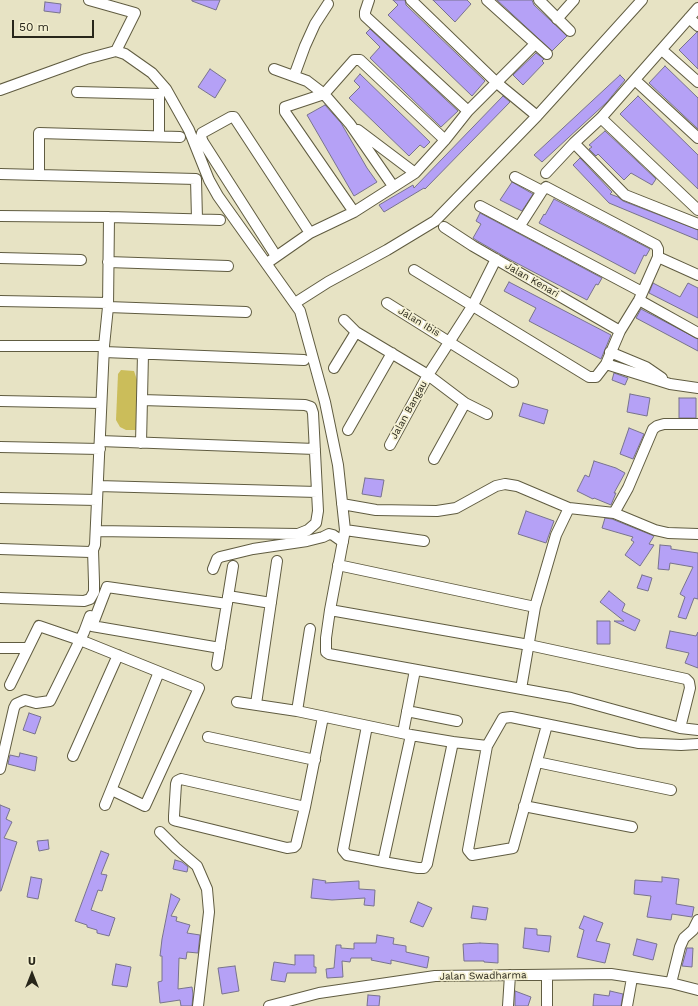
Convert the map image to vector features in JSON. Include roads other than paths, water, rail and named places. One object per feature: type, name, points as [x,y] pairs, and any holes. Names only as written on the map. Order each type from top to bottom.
[{"type":"street","points":[[89,0],[135,14],[116,51]]},
{"type":"street","points":[[369,0],[365,16],[468,111]]},
{"type":"street","points":[[411,0],[497,82],[537,116]]},
{"type":"street","points":[[487,0],[547,54]]},
{"type":"street","points":[[539,0],[570,31]]},
{"type":"street","points":[[557,19],[574,0]]},
{"type":"street","points":[[295,303],[328,282],[435,221],[537,116],[642,0]]},
{"type":"street","points":[[294,76],[305,46],[328,4]]},
{"type":"street","points":[[546,173],[574,143],[601,118],[698,8]]},
{"type":"street","points":[[689,18],[698,26]]},
{"type":"street","points":[[267,263],[310,233],[354,212],[415,173],[445,140],[468,111],[535,44]]},
{"type":"street","points":[[662,50],[698,82]]},
{"type":"street","points":[[0,90],[86,59],[116,51],[125,54],[152,73],[166,88],[189,130],[208,180],[300,311],[326,402],[338,465],[345,530],[330,610],[325,647],[326,652],[329,654],[570,698],[680,728],[698,730]]},
{"type":"street","points":[[354,212],[284,111],[285,107],[324,94],[354,60],[360,60],[445,140]]},
{"type":"street","points":[[274,69],[313,85],[324,94],[350,124],[393,186]]},
{"type":"street","points":[[635,80],[698,138]]},
{"type":"street","points":[[77,92],[159,94],[159,136]]},
{"type":"street","points":[[276,256],[202,139],[202,133],[231,117],[234,117],[310,233]]},
{"type":"street","points":[[601,118],[698,210]]},
{"type":"street","points":[[350,124],[415,173]]},
{"type":"street","points":[[39,175],[39,132],[180,136]]},
{"type":"street","points":[[574,143],[625,195],[698,224]]},
{"type":"street","points":[[0,174],[196,180],[197,219]]},
{"type":"street","points":[[515,177],[542,191]]},
{"type":"street","points":[[414,270],[592,378],[598,375],[606,364],[620,331],[640,296],[658,257],[658,249],[656,245],[546,187],[519,227]]},
{"type":"street","points":[[480,206],[640,296],[698,333]]},
{"type":"street","points":[[0,216],[220,220]]},
{"type":"street","points":[[0,598],[84,601],[90,599],[94,592],[92,550],[95,545],[96,531],[101,404],[108,305],[109,217]]},
{"type":"street","name":"Jalan Kenari","points":[[444,227],[620,331]]},
{"type":"street","points":[[658,257],[698,275]]},
{"type":"street","points":[[0,258],[81,260]]},
{"type":"street","name":"Jalan Bangau","points":[[390,445],[428,375],[473,305],[496,259]]},
{"type":"street","points":[[108,262],[228,266]]},
{"type":"street","points":[[0,301],[246,312]]},
{"type":"street","name":"Jalan Ibis","points":[[387,303],[513,382]]},
{"type":"street","points":[[344,320],[356,332],[392,352],[428,375],[465,403],[487,414]]},
{"type":"street","points":[[334,368],[356,332]]},
{"type":"street","points":[[0,346],[104,349],[143,354],[304,360]]},
{"type":"street","points":[[348,430],[392,352]]},
{"type":"street","points":[[610,352],[646,367],[670,384]]},
{"type":"street","points":[[141,443],[143,354]]},
{"type":"street","points":[[606,364],[670,384],[698,388]]},
{"type":"street","points":[[96,531],[298,534],[308,530],[316,523],[318,512],[313,413],[311,407],[305,405],[142,400]]},
{"type":"street","points":[[0,401],[101,404]]},
{"type":"street","points":[[434,459],[465,403]]},
{"type":"street","points":[[614,513],[628,488],[653,429],[664,424],[698,424]]},
{"type":"street","points":[[0,447],[141,443],[315,449]]},
{"type":"street","points":[[342,504],[376,510],[437,511],[456,508],[496,486],[505,484],[516,486],[569,508],[614,513],[655,530],[668,533],[698,534]]},
{"type":"street","points":[[98,486],[317,492]]},
{"type":"street","points":[[0,498],[97,500]]},
{"type":"street","points":[[521,689],[535,607],[556,535],[569,508]]},
{"type":"street","points":[[345,530],[424,541]]},
{"type":"street","points":[[213,569],[217,559],[220,557],[253,549],[293,543],[323,537],[329,534],[343,542]]},
{"type":"street","points":[[0,548],[90,552],[92,550]]},
{"type":"street","points":[[256,704],[277,561]]},
{"type":"street","points":[[338,565],[535,607]]},
{"type":"street","points":[[217,665],[233,566]]},
{"type":"street","points":[[220,648],[92,626],[107,587],[271,603]]},
{"type":"street","points":[[0,769],[16,704],[26,700],[36,703],[50,701],[80,640],[95,603]]},
{"type":"street","points":[[330,610],[529,645],[686,679],[689,682],[690,688],[680,728]]},
{"type":"street","points":[[10,684],[39,626],[80,640],[199,688],[145,806],[112,790]]},
{"type":"street","points":[[297,711],[310,629]]},
{"type":"street","points":[[0,648],[28,648]]},
{"type":"street","points":[[73,756],[118,655]]},
{"type":"street","points":[[383,862],[407,734],[407,711],[415,670]]},
{"type":"street","points":[[105,805],[159,672]]},
{"type":"street","points":[[237,702],[297,711],[407,734],[487,746]]},
{"type":"street","points":[[407,711],[457,721]]},
{"type":"street","points":[[305,807],[181,779],[177,781],[176,784],[174,820],[291,848],[296,845],[305,807],[324,717]]},
{"type":"street","points":[[547,725],[513,848],[472,855],[468,850],[487,746],[503,718],[511,717],[639,743],[681,745],[698,744]]},
{"type":"street","points":[[367,726],[343,850],[347,855],[383,862],[418,868],[424,868],[427,864],[453,742]]},
{"type":"street","points":[[208,737],[315,760]]},
{"type":"street","points":[[537,762],[671,790]]},
{"type":"street","points":[[524,806],[632,827]]},
{"type":"street","points":[[160,832],[197,866],[206,889],[209,912],[198,1006]]},
{"type":"street","points":[[671,983],[680,947],[684,938],[693,930],[698,920]]},
{"type":"street","name":"Jalan Swadharma","points":[[269,1006],[319,993],[435,976],[611,974],[671,983],[698,990]]},
{"type":"street","points":[[508,1006],[510,975]]},
{"type":"street","points":[[547,975],[547,1006]]},
{"type":"street","points":[[627,1006],[632,978]]}]
